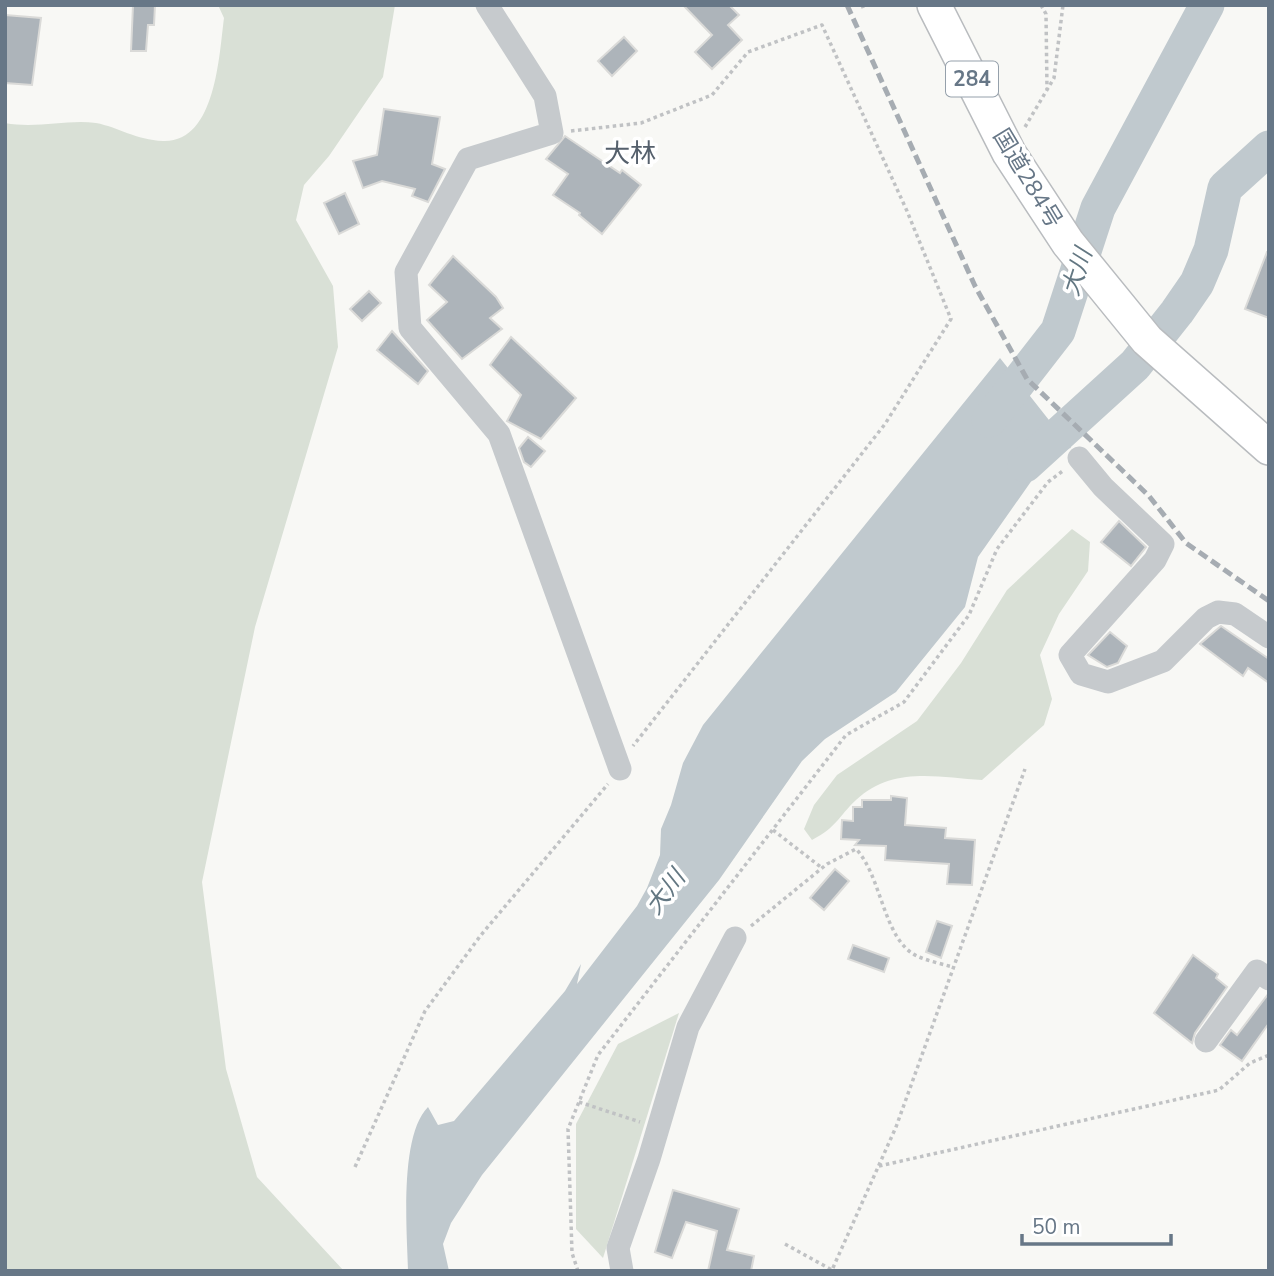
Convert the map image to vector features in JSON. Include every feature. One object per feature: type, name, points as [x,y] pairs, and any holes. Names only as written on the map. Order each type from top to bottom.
[{"type":"highway","name":"国道284号","points":[[934,5],[1009,153],[1068,243],[1147,340],[1269,448]]},
{"type":"street","points":[[487,5],[545,96],[552,133],[468,159],[406,272],[410,328],[499,434],[619,767]]},
{"type":"street","points":[[1079,458],[1103,487],[1163,544],[1155,560],[1070,655],[1080,674],[1108,682],[1163,661],[1206,618],[1219,612],[1235,614],[1269,637]]},
{"type":"street","points":[[622,1271],[618,1248],[688,1027],[735,938]]},
{"type":"street","points":[[1206,1041],[1257,971],[1269,979]]},
{"type":"path","points":[[861,7],[867,5]]},
{"type":"path","points":[[1041,5],[1046,14],[1047,90]]},
{"type":"path","points":[[1009,153],[1054,78],[1063,5]]},
{"type":"path","points":[[355,1167],[425,1011],[481,935],[619,767],[885,424],[951,319],[907,211],[822,25],[748,52],[712,95],[641,123],[552,133]]},
{"type":"path","points":[[578,1271],[572,1253],[568,1129],[598,1055],[846,735],[904,702],[969,615],[997,550],[1048,482],[1079,458]]},
{"type":"path","points":[[785,1244],[831,1270],[896,1127],[1025,769]]},
{"type":"path","points":[[774,830],[822,868]]},
{"type":"path","points":[[735,938],[822,868],[856,849],[868,862],[893,930],[914,956],[953,967]]},
{"type":"path","points":[[878,1166],[1219,1090],[1251,1063],[1269,1055]]},
{"type":"path","points":[[579,1102],[658,1128]]},
{"type":"shaded area","points":[[218,5],[395,5],[383,77],[329,156],[304,185],[296,220],[333,286],[338,347],[255,627],[202,882],[226,1069],[257,1177],[344,1271],[5,1271],[5,123],[96,123],[153,140],[181,138],[194,128],[212,94],[224,18]]},
{"type":"shaded area","points":[[1072,529],[1090,542],[1088,571],[1059,614],[1040,655],[1052,699],[1044,725],[982,780],[916,776],[885,782],[856,800],[832,826],[812,840],[804,829],[814,805],[837,775],[917,721],[961,663],[1007,590]]},
{"type":"shaded area","points":[[679,1013],[603,1258],[576,1229],[576,1124],[618,1044]]},
{"type":"water","points":[[1000,358],[1071,448],[1059,450],[1037,473],[978,557],[965,607],[896,692],[825,739],[802,761],[719,880],[482,1175],[451,1223],[443,1244],[449,1271],[408,1271],[406,1209],[409,1161],[412,1139],[428,1107],[438,1125],[454,1121],[565,991],[581,964],[577,984],[637,906],[660,855],[661,829],[683,763],[703,725]]},
{"type":"building","points":[[133,5],[155,5],[154,25],[148,25],[146,51],[131,51]]},
{"type":"building","points":[[683,5],[729,5],[739,15],[728,25],[742,40],[712,69],[695,52],[712,35]]},
{"type":"building","points":[[5,15],[41,18],[32,85],[5,83]]},
{"type":"building","points":[[624,37],[637,51],[612,76],[598,61]]},
{"type":"building","points":[[384,109],[440,117],[432,164],[445,169],[428,202],[412,196],[415,189],[382,181],[363,188],[353,161],[377,155]]},
{"type":"building","points":[[565,136],[620,173],[622,170],[641,185],[602,234],[579,215],[580,213],[553,195],[568,174],[546,159]]},
{"type":"building","points":[[345,193],[359,224],[339,234],[324,203]]},
{"type":"building","points":[[1269,252],[1269,318],[1245,309]]},
{"type":"building","points":[[453,256],[496,297],[503,308],[490,318],[502,329],[462,359],[427,320],[447,302],[429,285]]},
{"type":"building","points":[[369,291],[381,303],[362,321],[350,309]]},
{"type":"building","points":[[392,331],[428,371],[418,384],[377,350]]},
{"type":"building","points":[[511,337],[576,398],[541,439],[507,421],[521,395],[490,365]]},
{"type":"building","points":[[528,437],[545,451],[531,467],[524,462],[519,448]]},
{"type":"building","points":[[1119,521],[1146,547],[1131,566],[1101,542]]},
{"type":"building","points":[[1221,626],[1269,659],[1269,683],[1248,668],[1243,676],[1200,644]]},
{"type":"building","points":[[1110,632],[1127,646],[1118,663],[1107,667],[1088,655]]},
{"type":"building","points":[[891,796],[907,798],[905,825],[946,828],[945,838],[975,840],[972,885],[947,884],[949,864],[885,860],[886,846],[855,845],[859,840],[841,839],[842,820],[853,821],[853,807],[862,807],[862,800],[891,800]]},
{"type":"building","points":[[835,869],[849,881],[824,910],[810,898]]},
{"type":"building","points":[[937,921],[952,926],[941,958],[926,952]]},
{"type":"building","points":[[853,945],[889,958],[884,972],[848,959]]},
{"type":"building","points":[[1193,955],[1218,974],[1216,978],[1227,987],[1195,1033],[1192,1043],[1154,1013]]},
{"type":"building","points":[[1269,993],[1269,1023],[1242,1061],[1220,1045],[1231,1030],[1237,1035]]},
{"type":"building","points":[[673,1190],[739,1209],[727,1250],[754,1256],[751,1271],[708,1271],[717,1231],[686,1222],[672,1258],[655,1252]]},
{"type":"waterway","name":"大川","points":[[989,420],[1058,331],[1098,208],[1207,5]]},
{"type":"waterway","name":"大川","points":[[1025,465],[1135,365],[1177,312],[1197,283],[1211,250],[1225,188],[1269,148]]},
{"type":"railway","points":[[847,5],[975,286],[1027,379],[1149,496],[1186,543],[1269,601]]},
{"type":"district","name":"大林","points":[[630,153]]}]
